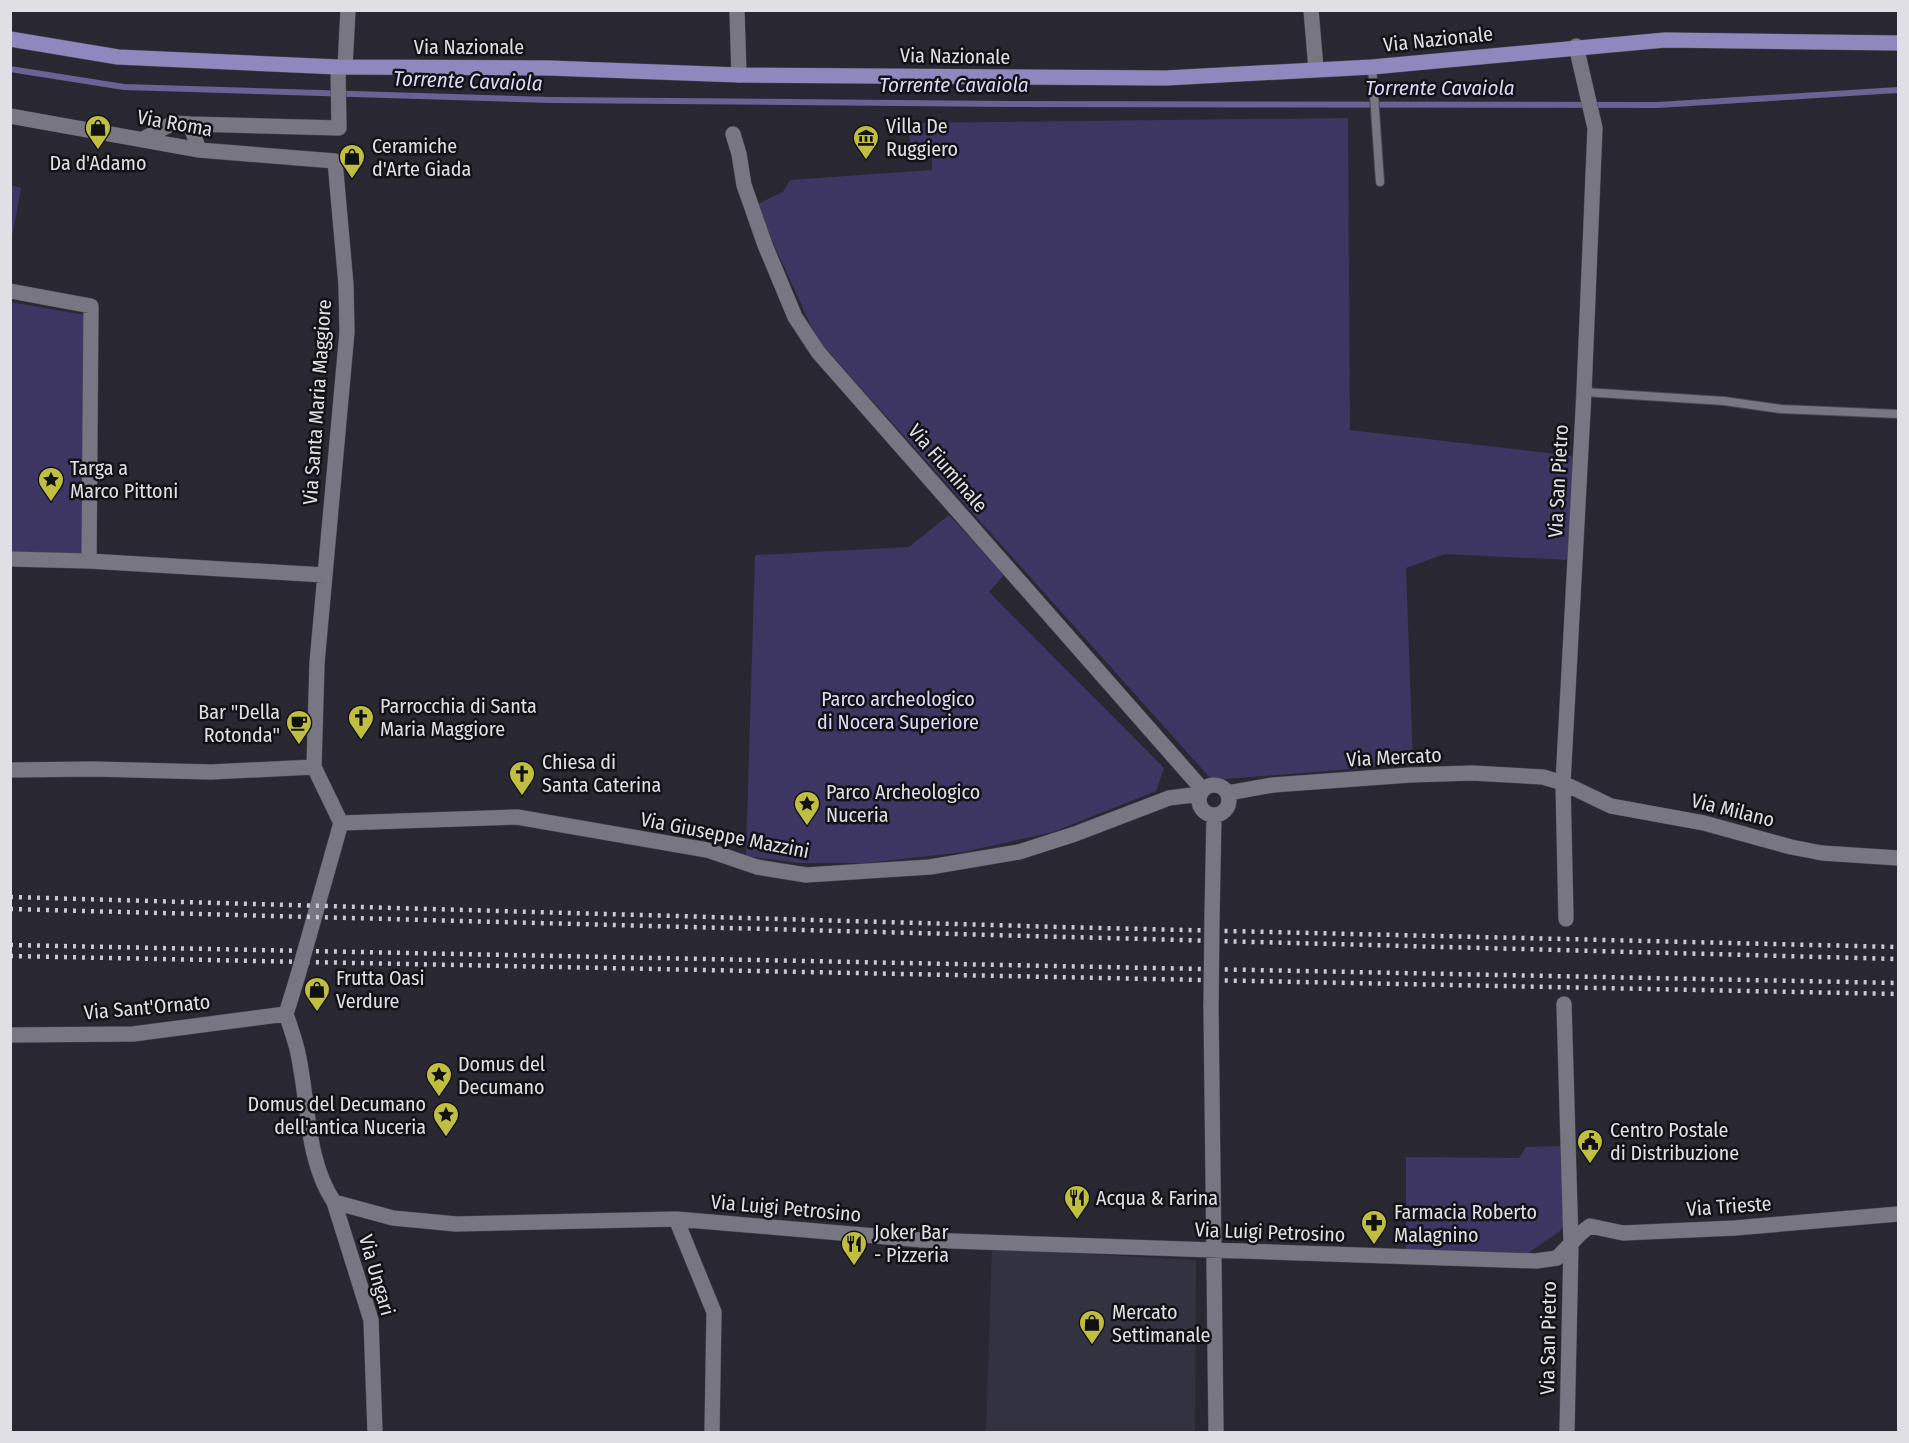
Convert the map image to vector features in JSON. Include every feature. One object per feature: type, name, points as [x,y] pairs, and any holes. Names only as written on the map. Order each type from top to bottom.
[{"type":"main road","name":"Via Nazionale","points":[[10,39],[118,57],[341,70],[549,68],[739,75],[1166,78],[1372,67],[1576,46],[1665,40],[1899,43]]},
{"type":"street","points":[[143,139],[173,123],[339,128],[341,70],[348,10]]},
{"type":"street","points":[[737,10],[739,75]]},
{"type":"street","points":[[1311,10],[1316,69]]},
{"type":"street","name":"Via San Pietro","points":[[1566,919],[1563,783],[1584,392],[1595,128],[1576,46]]},
{"type":"street","name":"Via Roma","points":[[10,116],[199,150],[334,161]]},
{"type":"street","points":[[190,124],[199,150]]},
{"type":"street","name":"Via Fiuminale","points":[[733,134],[744,185],[765,245],[795,317],[818,352],[1202,792]]},
{"type":"street","name":"Via Santa Maria Maggiore","points":[[334,161],[346,285],[347,332],[317,663],[314,767],[341,824]]},
{"type":"street","points":[[10,291],[91,306],[89,561]]},
{"type":"street","points":[[10,560],[89,561],[324,575]]},
{"type":"street","points":[[10,770],[94,769],[211,772],[314,767]]},
{"type":"street","name":"Via Mercato","points":[[1228,793],[1273,785],[1462,774],[1544,777],[1563,783]]},
{"type":"street","name":"Via Milano","points":[[1563,783],[1611,806],[1704,823],[1791,847],[1822,853],[1899,858]]},
{"type":"street","points":[[1216,785],[1228,793],[1229,803],[1224,812],[1214,815],[1205,812],[1202,808],[1199,799],[1206,787],[1216,785]]},
{"type":"street","name":"Via Giuseppe Mazzini","points":[[341,824],[518,818],[707,850],[757,867],[806,875],[930,867],[1019,852],[1075,834],[1169,798],[1202,792]]},
{"type":"street","points":[[1214,815],[1211,1006],[1216,1432]]},
{"type":"street","points":[[334,1202],[323,1185],[317,1164],[297,1049],[286,1014],[341,824]]},
{"type":"street","name":"Via San Pietro","points":[[1564,1004],[1571,1245],[1567,1432]]},
{"type":"street","name":"Via Sant'Ornato","points":[[10,1035],[133,1034],[286,1014]]},
{"type":"street","name":"Via Luigi Petrosino","points":[[334,1202],[393,1218],[456,1224],[676,1219],[922,1240],[1213,1251],[1536,1261],[1557,1258],[1571,1245]]},
{"type":"street","name":"Via Ungari","points":[[334,1202],[371,1320],[375,1432]]},
{"type":"street","name":"Via Trieste","points":[[1571,1245],[1590,1226],[1623,1233],[1735,1228],[1899,1214]]},
{"type":"street","points":[[676,1219],[714,1312],[712,1432]]},
{"type":"lane","points":[[1372,67],[1380,182]]},
{"type":"lane","points":[[1584,392],[1724,401],[1781,409],[1899,414]]},
{"type":"shaded area","name":"Mercato Settimanale","points":[[992,1249],[1196,1260],[1195,1432],[986,1432]]},
{"type":"green space","points":[[1348,118],[1350,430],[1581,457],[1569,560],[1445,554],[1406,568],[1413,764],[1212,780],[817,339],[756,205],[783,192],[790,180],[932,170],[932,155],[912,152],[907,123]]},
{"type":"green space","points":[[10,185],[21,188],[11,243]]},
{"type":"green space","points":[[10,302],[85,315],[83,553],[11,554]]},
{"type":"green space","name":"Parco archeologico di Nocera Superiore","points":[[949,515],[1004,575],[989,592],[1164,768],[1156,791],[1053,832],[964,852],[866,863],[800,863],[746,856],[755,555],[909,547]]},
{"type":"green space","points":[[1559,1146],[1564,1153],[1566,1223],[1560,1231],[1528,1253],[1510,1256],[1406,1253],[1406,1157],[1519,1158],[1526,1147]]},
{"type":"waterway","name":"Torrente Cavaiola","points":[[10,69],[124,87],[550,100],[1008,104],[1658,105],[1898,90]]},
{"type":"railway","points":[[10,897],[1060,927],[1898,947]]},
{"type":"railway","points":[[10,909],[1898,959]]},
{"type":"railway","points":[[10,945],[1898,983]]},
{"type":"railway","points":[[10,956],[1898,994]]},
{"type":"place","name":"Da d'Adamo","points":[[98,151]]},
{"type":"place","name":"Villa De Ruggiero","points":[[866,161]]},
{"type":"place","name":"Ceramiche d'Arte Giada","points":[[352,180]]},
{"type":"place","name":"Targa a Marco Pittoni","points":[[51,503]]},
{"type":"place","name":"Parrocchia di Santa Maria Maggiore","points":[[361,741]]},
{"type":"place","name":"Bar \"Della Rotonda\"","points":[[299,746]]},
{"type":"place","name":"Chiesa di Santa Caterina","points":[[522,797]]},
{"type":"place","name":"Parco Archeologico Nuceria","points":[[807,827]]},
{"type":"place","name":"Frutta Oasi Verdure","points":[[317,1013]]},
{"type":"place","name":"Domus del Decumano","points":[[439,1098]]},
{"type":"place","name":"Domus del Decumano dell'antica Nuceria","points":[[446,1138]]},
{"type":"place","name":"Centro Postale di Distribuzione","points":[[1590,1165]]},
{"type":"place","name":"Acqua & Farina","points":[[1077,1221]]},
{"type":"place","name":"Farmacia Roberto Malagnino","points":[[1374,1246]]},
{"type":"place","name":"Joker Bar - Pizzeria","points":[[854,1267]]},
{"type":"place","name":"Mercato Settimanale","points":[[1092,1346]]}]
